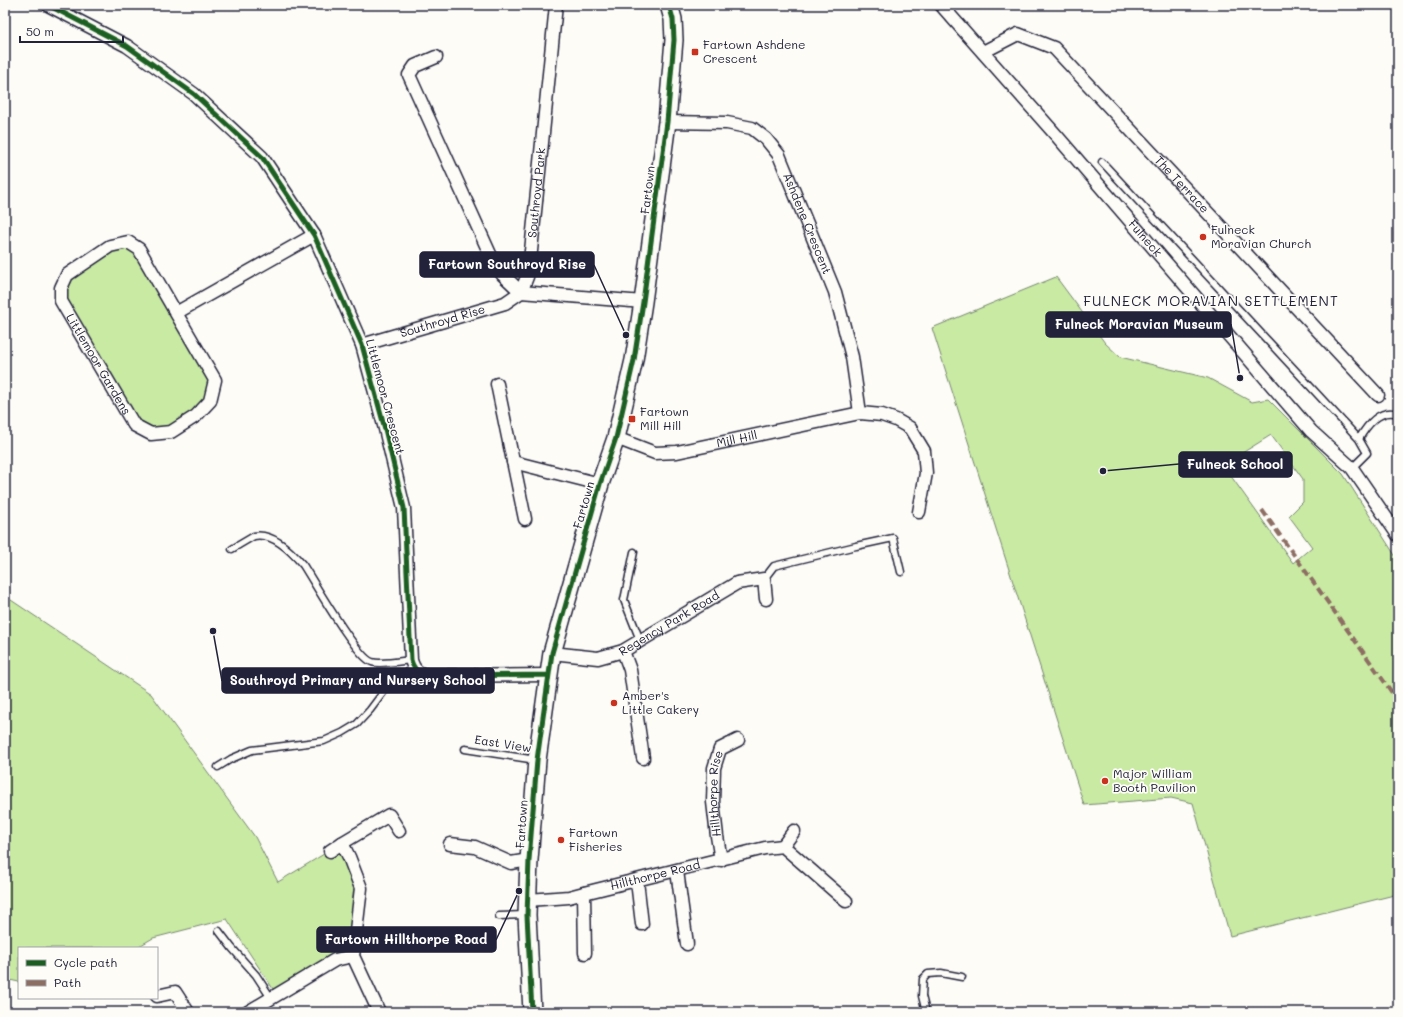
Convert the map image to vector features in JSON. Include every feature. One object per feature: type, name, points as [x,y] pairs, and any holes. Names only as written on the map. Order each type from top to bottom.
[{"type":"street","name":"Littlemoor Crescent","points":[[48,5],[127,46],[194,94],[262,157],[314,235],[362,345],[385,429],[404,508],[413,665]]},
{"type":"street","name":"Southroyd Park","points":[[521,292],[531,251],[556,5]]},
{"type":"street","name":"Fartown","points":[[532,1012],[528,908],[529,860],[537,760],[548,676],[552,653],[600,484],[616,438],[634,360],[666,122],[674,40],[673,19],[669,5]]},
{"type":"street","name":"Fulneck","points":[[940,5],[983,52],[1311,430],[1352,468],[1398,535]]},
{"type":"street","name":"The Terrace","points":[[983,52],[1018,34],[1054,48],[1378,395]]},
{"type":"street","points":[[436,57],[415,66],[410,74],[495,265],[503,275],[521,292],[643,302]]},
{"type":"street","name":"Ashdene Crescent","points":[[666,122],[727,123],[752,128],[766,139],[779,156],[836,292],[852,357],[860,413]]},
{"type":"street","points":[[176,313],[314,235]]},
{"type":"street","name":"Littlemoor Gardens","points":[[128,242],[139,249],[176,313],[215,380],[210,401],[196,416],[171,432],[151,434],[134,425],[61,301],[62,288],[67,275],[110,246],[128,242]]},
{"type":"street","name":"Southroyd Rise","points":[[362,345],[505,303],[521,292]]},
{"type":"street","points":[[497,384],[524,519]]},
{"type":"street","name":"Mill Hill","points":[[616,438],[655,453],[677,452],[860,413],[882,415],[896,420],[910,428],[924,451],[926,473],[916,493],[919,512]]},
{"type":"street","points":[[513,462],[600,484]]},
{"type":"street","points":[[764,579],[766,599]]},
{"type":"street","name":"Regency Park Road","points":[[552,653],[598,658],[623,651],[737,583],[764,579]]},
{"type":"street","points":[[623,651],[630,670],[643,758]]},
{"type":"street","points":[[413,665],[424,675],[431,676],[548,676]]},
{"type":"street","name":"Hillthorpe Rise","points":[[721,860],[713,802],[714,768],[720,749],[738,740]]},
{"type":"street","points":[[330,851],[389,815],[399,831]]},
{"type":"street","points":[[794,831],[782,846],[846,901]]},
{"type":"street","points":[[342,844],[349,857],[361,888],[353,956],[379,1012]]},
{"type":"street","points":[[450,844],[475,847],[511,863],[529,860]]},
{"type":"street","name":"Hillthorpe Road","points":[[528,908],[765,848],[782,846]]},
{"type":"street","points":[[677,871],[687,944]]},
{"type":"street","points":[[637,881],[642,924]]},
{"type":"street","points":[[584,894],[585,953]]},
{"type":"street","points":[[248,1012],[335,960],[353,956]]},
{"type":"street","points":[[158,996],[175,992],[188,1012]]},
{"type":"lane","points":[[1102,162],[1359,439],[1367,453],[1352,468]]},
{"type":"lane","points":[[1359,439],[1365,427],[1377,416],[1393,412],[1398,414]]},
{"type":"lane","points":[[232,549],[257,535],[279,542],[294,554],[303,565],[354,646],[367,659],[373,663],[413,665]]},
{"type":"lane","points":[[764,579],[774,566],[893,538],[901,572]]},
{"type":"lane","points":[[634,552],[624,600],[640,640]]},
{"type":"lane","points":[[218,767],[242,753],[252,750],[324,741],[342,733],[357,724],[370,710],[388,686],[413,665]]},
{"type":"lane","name":"East View","points":[[465,749],[537,760]]},
{"type":"lane","points":[[499,916],[528,908]]},
{"type":"lane","points":[[220,931],[232,948],[256,975],[271,998]]},
{"type":"lane","points":[[926,1012],[922,996],[923,979],[928,974],[941,973],[962,977]]},
{"type":"green space","points":[[128,242],[215,380],[210,401],[171,432],[134,425],[61,301],[67,275]]},
{"type":"green space","points":[[1056,277],[1105,343],[1120,357],[1208,378],[1252,402],[1268,399],[1343,474],[1398,560],[1398,894],[1230,936],[1193,803],[1171,798],[1084,805],[932,328]],"holes":[[[1271,435],[1303,479],[1303,502],[1289,516],[1312,547],[1293,563],[1223,465]]]},
{"type":"green space","points":[[5,596],[151,694],[255,837],[278,882],[342,843],[361,888],[353,956],[277,995],[227,919],[153,938],[138,947],[18,947],[18,982],[5,979]]},
{"type":"marked path","points":[[1262,510],[1398,701]]},
{"type":"cycle path","points":[[48,5],[127,46],[194,94],[262,157],[314,235],[362,345],[385,429],[404,508],[411,660],[416,670],[424,675],[431,676],[548,675]]},
{"type":"cycle path","points":[[532,1012],[527,915],[529,860],[537,760],[552,653],[600,484],[616,438],[634,360],[667,122],[674,40],[673,19],[669,5]]},
{"type":"place","name":"Fartown Ashdene Crescent","points":[[695,52]]},
{"type":"place","name":"Fulneck Moravian Church","points":[[1203,237]]},
{"type":"place","name":"Fartown Southroyd Rise","points":[[626,335]]},
{"type":"place","name":"Fulneck Moravian Museum","points":[[1240,378]]},
{"type":"place","name":"Fartown Mill Hill","points":[[632,419]]},
{"type":"place","name":"Fulneck School","points":[[1103,471]]},
{"type":"place","name":"Southroyd Primary and Nursery School","points":[[213,631]]},
{"type":"place","name":"Amber's Little Cakery","points":[[614,703]]},
{"type":"place","name":"Major William Booth Pavilion","points":[[1105,781]]},
{"type":"place","name":"Fartown Fisheries","points":[[561,840]]},
{"type":"place","name":"Fartown Hillthorpe Road","points":[[519,891]]},
{"type":"district","name":"FULNECK MORAVIAN SETTLEMENT","points":[[1211,301]]}]
